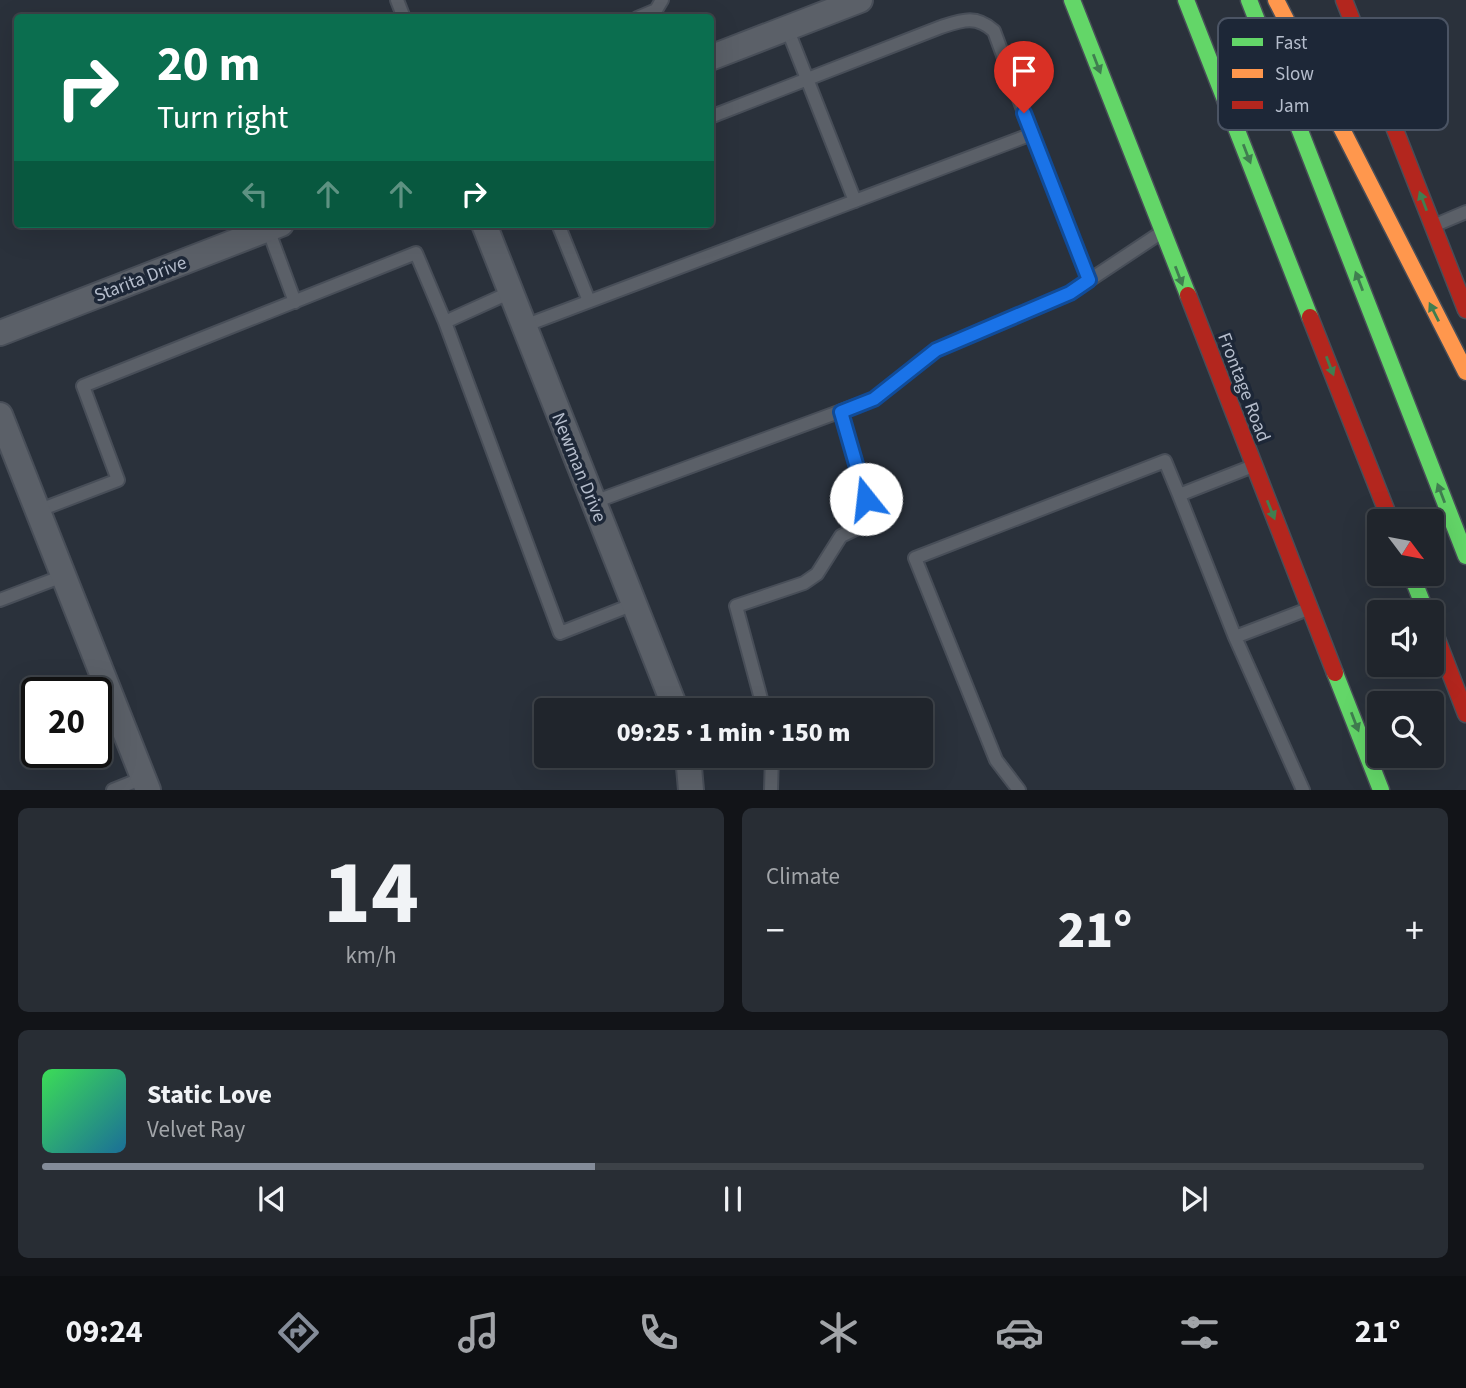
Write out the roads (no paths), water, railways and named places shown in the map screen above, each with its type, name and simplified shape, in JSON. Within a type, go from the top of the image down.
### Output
[{"type":"main road","name":"Frontage Road","points":[[1072,0],[1381,789]]},
{"type":"main road","points":[[1186,0],[1218,81]]},
{"type":"main road","points":[[1249,0],[1256,18]]},
{"type":"main road","points":[[1276,0],[1285,18]]},
{"type":"main road","points":[[1344,0],[1351,18]]},
{"type":"main road","points":[[1237,130],[1386,509]]},
{"type":"main road","points":[[1300,130],[1466,556]]},
{"type":"main road","points":[[1342,130],[1466,372]]},
{"type":"main road","points":[[1395,130],[1466,310]]},
{"type":"main road","points":[[1444,657],[1466,714]]},
{"type":"street","points":[[714,56],[860,0]]},
{"type":"street","name":"Starita Drive","points":[[0,333],[271,228]]},
{"type":"street","name":"Newman Drive","points":[[486,228],[671,698]]},
{"type":"street","points":[[2,426],[145,784]]},
{"type":"street","points":[[689,768],[691,789]]},
{"type":"lane","points":[[646,14],[656,10],[662,0]]},
{"type":"lane","points":[[714,115],[942,27],[971,20],[984,22],[994,31],[1089,280]]},
{"type":"lane","points":[[787,28],[855,201]]},
{"type":"lane","points":[[524,326],[1032,134]]},
{"type":"lane","points":[[1433,226],[1466,212]]},
{"type":"lane","points":[[274,228],[295,302]]},
{"type":"lane","points":[[560,228],[589,301]]},
{"type":"lane","points":[[594,502],[874,399],[936,350],[1070,293],[1162,232]]},
{"type":"lane","points":[[37,511],[118,481],[83,386],[416,253],[445,322],[560,633],[634,604]]},
{"type":"lane","points":[[445,322],[511,292]]},
{"type":"lane","points":[[761,698],[736,606],[804,583],[817,574],[841,536],[872,521],[841,412]]},
{"type":"lane","points":[[1019,789],[996,760],[915,558],[1165,461],[1235,637],[1303,789]]},
{"type":"lane","points":[[1179,495],[1254,466]]},
{"type":"lane","points":[[0,600],[63,576]]},
{"type":"lane","points":[[1235,637],[1310,608]]},
{"type":"lane","points":[[771,789],[772,768]]},
{"type":"lane","points":[[113,789],[145,784]]}]
